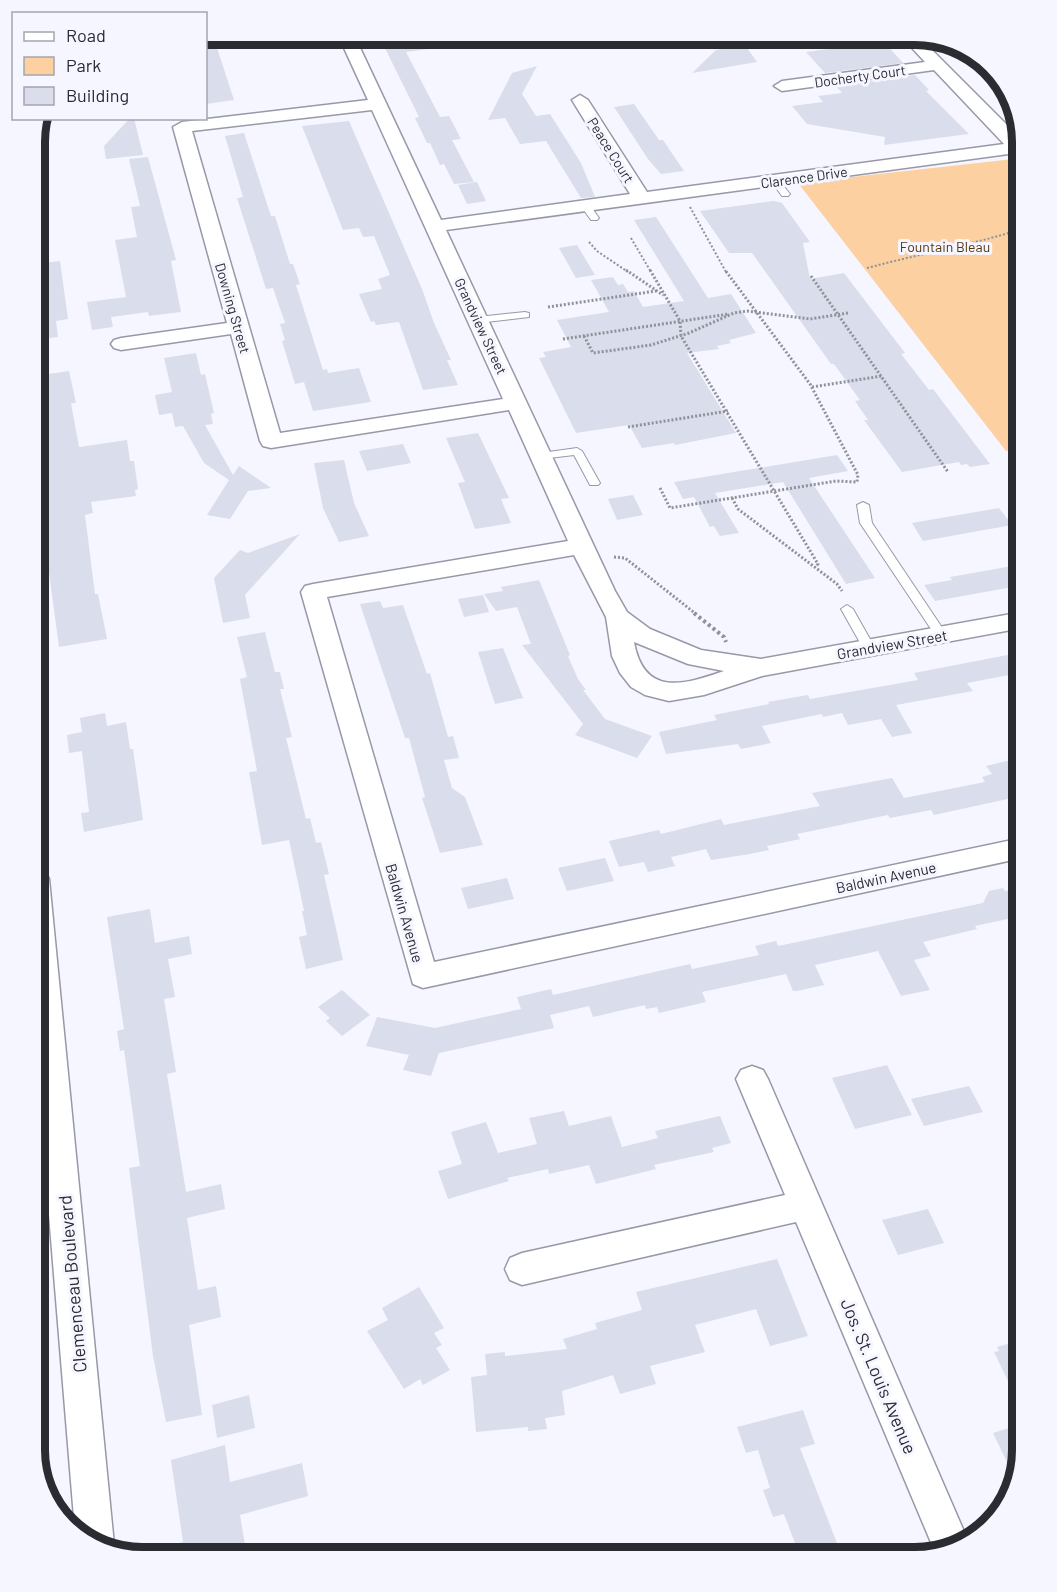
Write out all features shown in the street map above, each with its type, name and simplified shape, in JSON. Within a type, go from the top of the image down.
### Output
[{"type":"street","name":"Grandview Street","points":[[351,45],[582,546],[618,617],[628,665],[640,684],[661,693],[688,691],[760,668],[1012,622]]},
{"type":"street","name":"Clarence Drive","points":[[918,45],[1012,144]]},
{"type":"street","name":"Docherty Court","points":[[782,86],[938,65]]},
{"type":"street","name":"Peace Court","points":[[580,100],[642,199]]},
{"type":"street","name":"Downing Street","points":[[378,104],[182,127],[271,441],[516,403]]},
{"type":"street","name":"Clarence Drive","points":[[435,226],[590,212],[642,199],[780,187],[1012,149]]},
{"type":"street","points":[[121,344],[239,327]]},
{"type":"street","name":"Baldwin Avenue","points":[[582,546],[313,592],[423,976],[1012,850]]},
{"type":"street","name":"Grandview Street","points":[[618,617],[641,635],[675,651],[697,658],[760,668]]},
{"type":"street","name":"Clemenceau Boulevard","points":[[45,998],[94,1534]]},
{"type":"street","name":"Jos. St. Louis Avenue","points":[[752,1078],[949,1541]]},
{"type":"street","points":[[522,1269],[806,1205]]},
{"type":"lane","points":[[478,320],[525,315]]},
{"type":"lane","points":[[541,456],[577,451],[594,483]]},
{"type":"lane","points":[[863,505],[866,523],[941,635]]},
{"type":"lane","points":[[847,609],[869,648]]},
{"type":"path","points":[[660,488],[670,508],[836,481],[857,482],[858,475],[812,387],[730,280],[687,204]]},
{"type":"path","points":[[867,268],[928,251],[976,243],[1012,232]]},
{"type":"path","points":[[631,238],[680,321],[681,336],[818,564],[815,567]]},
{"type":"path","points":[[589,242],[597,251],[666,297]]},
{"type":"path","points":[[811,276],[836,315],[882,376],[909,419],[948,472]]},
{"type":"path","points":[[548,307],[656,291]]},
{"type":"path","points":[[563,339],[734,313],[753,312],[810,319],[848,313]]},
{"type":"path","points":[[584,336],[593,353],[651,345],[681,336],[734,313]]},
{"type":"path","points":[[812,387],[882,376]]},
{"type":"path","points":[[628,426],[728,411]]},
{"type":"path","points":[[732,498],[738,509],[837,584],[842,591]]},
{"type":"path","points":[[614,557],[625,558],[724,637],[727,646]]},
{"type":"green space","name":"Fountain Bleau","points":[[1012,159],[1012,450],[1006,451],[798,183]]},
{"type":"building","points":[[383,45],[444,45],[444,47],[406,52],[440,117],[449,116],[461,139],[452,140],[474,182],[454,184],[444,164],[440,165],[430,143],[427,143],[415,118],[419,117]]},
{"type":"building","points":[[745,45],[757,62],[692,73],[716,50]]},
{"type":"building","points":[[861,45],[887,45],[903,63],[825,73],[806,52]]},
{"type":"building","points":[[217,48],[234,100],[207,104],[207,49]]},
{"type":"building","points":[[537,66],[522,94],[536,116],[550,114],[581,163],[595,197],[581,198],[546,141],[520,144],[505,118],[488,120],[512,73]]},
{"type":"building","points":[[915,75],[929,90],[926,91],[969,134],[884,145],[885,137],[807,124],[792,106],[823,102],[818,96],[842,93],[836,86]]},
{"type":"building","points":[[634,104],[684,171],[661,174],[648,159],[614,107]]},
{"type":"building","points":[[128,120],[134,120],[143,155],[106,159],[104,146]]},
{"type":"building","points":[[349,121],[422,289],[451,360],[447,360],[458,385],[423,390],[399,322],[376,325],[374,321],[371,322],[359,294],[382,289],[378,279],[390,275],[374,236],[363,237],[359,228],[343,230],[302,126]]},
{"type":"building","points":[[244,133],[271,216],[275,216],[290,264],[293,264],[300,284],[296,285],[323,370],[327,369],[328,373],[359,368],[371,402],[313,411],[304,382],[295,384],[282,341],[285,340],[280,324],[285,323],[273,288],[266,289],[237,198],[243,197],[225,136]]},
{"type":"building","points":[[148,157],[176,260],[171,261],[181,312],[149,316],[148,312],[111,317],[113,327],[92,330],[87,302],[126,297],[115,240],[137,237],[131,207],[140,206],[129,159]]},
{"type":"building","points":[[477,182],[486,201],[467,204],[458,185]]},
{"type":"building","points":[[774,201],[782,203],[810,242],[803,243],[810,279],[844,273],[905,353],[901,354],[929,390],[933,389],[990,464],[970,467],[967,464],[961,465],[959,462],[902,472],[864,420],[868,420],[855,401],[860,400],[834,364],[831,364],[752,253],[729,253],[700,211]]},
{"type":"building","points":[[656,217],[708,298],[731,294],[756,333],[729,340],[731,343],[717,346],[719,349],[687,353],[736,433],[675,445],[674,443],[642,448],[629,425],[576,433],[539,358],[546,357],[543,352],[571,347],[557,320],[609,312],[591,280],[613,277],[618,285],[623,284],[628,292],[634,291],[643,307],[684,301],[634,220]]},
{"type":"building","points":[[577,245],[595,275],[576,278],[559,248]]},
{"type":"building","points":[[60,261],[68,319],[56,321],[58,337],[45,339],[45,263]]},
{"type":"building","points":[[196,353],[201,375],[205,374],[214,413],[211,414],[213,424],[205,425],[233,475],[239,466],[271,488],[248,491],[230,519],[207,515],[229,480],[204,463],[183,426],[175,427],[172,413],[159,415],[155,395],[172,392],[164,358]]},
{"type":"building","points":[[69,371],[76,403],[71,403],[79,447],[127,440],[130,461],[134,461],[138,489],[135,490],[136,496],[91,502],[93,513],[85,515],[95,594],[98,594],[107,639],[59,647],[45,543],[45,375]]},
{"type":"building","points":[[478,433],[509,498],[501,499],[511,523],[475,529],[458,483],[465,482],[446,438]]},
{"type":"building","points":[[403,444],[411,463],[367,471],[359,451]]},
{"type":"building","points":[[837,455],[848,471],[809,478],[875,578],[846,584],[783,482],[715,493],[739,533],[720,536],[714,526],[710,527],[694,497],[683,499],[674,482]]},
{"type":"building","points":[[344,460],[354,503],[369,536],[339,542],[323,508],[314,463]]},
{"type":"building","points":[[633,495],[643,515],[617,520],[608,499]]},
{"type":"building","points":[[999,508],[1012,525],[923,541],[912,523]]},
{"type":"building","points":[[300,534],[245,595],[250,618],[223,623],[214,578],[240,550],[248,553]]},
{"type":"building","points":[[1012,566],[1012,587],[935,601],[924,585],[952,580],[950,577]]},
{"type":"building","points":[[539,580],[570,655],[568,656],[578,679],[586,690],[583,690],[605,719],[652,736],[637,758],[575,735],[583,724],[522,645],[531,644],[517,607],[496,611],[484,594],[503,591],[501,587]]},
{"type":"building","points":[[483,595],[489,612],[464,617],[458,599]]},
{"type":"building","points":[[380,601],[383,608],[403,605],[427,674],[430,673],[448,737],[453,736],[459,758],[444,760],[452,788],[465,797],[483,845],[440,853],[422,798],[425,797],[409,738],[405,738],[360,604]]},
{"type":"building","points":[[265,632],[275,672],[280,672],[284,689],[280,689],[292,737],[286,738],[306,819],[310,818],[316,843],[321,842],[329,874],[324,875],[343,960],[306,969],[299,937],[307,935],[302,911],[304,911],[289,840],[262,845],[249,772],[257,771],[240,679],[247,677],[237,637]]},
{"type":"building","points":[[503,648],[523,698],[495,704],[478,652]]},
{"type":"building","points":[[1012,654],[1012,680],[1009,675],[967,683],[973,691],[896,705],[912,733],[892,737],[881,719],[848,725],[842,713],[823,717],[822,714],[762,726],[771,743],[741,749],[738,744],[666,754],[659,732],[717,720],[714,715],[769,704],[768,702],[808,695],[810,699],[918,680],[914,673]]},
{"type":"building","points":[[105,713],[107,726],[126,722],[130,749],[133,749],[143,820],[84,832],[81,813],[89,812],[82,751],[69,753],[67,735],[82,732],[80,718]]},
{"type":"building","points":[[1011,760],[1012,798],[934,815],[931,810],[890,818],[888,815],[797,834],[800,839],[767,846],[769,850],[750,854],[711,860],[706,849],[671,857],[675,866],[648,872],[644,862],[619,867],[609,841],[659,830],[661,834],[721,819],[724,825],[820,806],[812,793],[892,778],[904,798],[985,782],[982,777],[992,774],[986,766]]},
{"type":"building","points":[[605,858],[614,881],[567,891],[558,868]]},
{"type":"building","points":[[507,878],[514,899],[468,909],[461,888]]},
{"type":"building","points":[[1003,888],[1005,891],[1012,890],[1012,918],[975,926],[977,929],[923,942],[931,956],[914,960],[930,990],[901,996],[878,951],[815,965],[824,985],[797,991],[793,991],[786,974],[702,992],[706,1002],[659,1013],[657,1007],[646,1009],[645,1005],[593,1017],[589,1006],[550,1015],[554,1028],[439,1053],[431,1076],[403,1070],[409,1055],[366,1046],[377,1017],[435,1028],[521,1009],[517,997],[551,989],[553,995],[690,964],[692,969],[759,955],[755,946],[776,941],[778,946],[983,903],[989,891]]},
{"type":"building","points":[[150,909],[155,943],[189,936],[192,954],[168,959],[175,997],[164,999],[176,1072],[167,1074],[186,1192],[221,1184],[225,1209],[187,1218],[198,1290],[216,1286],[221,1317],[189,1325],[202,1415],[166,1422],[153,1356],[129,1168],[140,1166],[124,1050],[120,1051],[117,1031],[124,1029],[107,917]]},
{"type":"building","points":[[342,990],[370,1015],[342,1036],[326,1021],[330,1018],[318,1007]]},
{"type":"building","points":[[887,1065],[912,1115],[855,1129],[832,1078]]},
{"type":"building","points":[[969,1086],[983,1112],[924,1126],[911,1099]]},
{"type":"building","points":[[564,1111],[569,1126],[611,1116],[622,1147],[658,1138],[655,1131],[720,1116],[731,1143],[712,1148],[714,1152],[654,1165],[656,1169],[596,1184],[589,1165],[549,1174],[548,1169],[507,1178],[509,1181],[448,1199],[438,1171],[462,1164],[451,1132],[486,1122],[498,1153],[537,1144],[529,1118]]},
{"type":"building","points":[[928,1209],[944,1243],[898,1255],[882,1220]]},
{"type":"building","points":[[777,1259],[808,1336],[770,1346],[756,1309],[695,1325],[705,1352],[650,1366],[656,1384],[620,1394],[613,1375],[562,1391],[565,1415],[545,1418],[547,1429],[528,1431],[528,1427],[476,1432],[471,1377],[487,1375],[485,1354],[505,1352],[505,1356],[567,1349],[563,1339],[597,1329],[595,1323],[642,1310],[636,1292]]},
{"type":"building","points":[[419,1287],[444,1328],[434,1333],[442,1345],[436,1348],[450,1370],[423,1385],[420,1379],[404,1389],[367,1331],[388,1320],[382,1308]]},
{"type":"building","points":[[1012,1343],[1012,1380],[1008,1381],[994,1352],[999,1351],[997,1347]]},
{"type":"building","points":[[249,1395],[255,1428],[217,1438],[212,1405]]},
{"type":"building","points":[[803,1410],[815,1444],[800,1448],[837,1543],[823,1547],[796,1547],[784,1514],[773,1517],[763,1490],[770,1488],[758,1450],[746,1453],[737,1427]]},
{"type":"building","points":[[1012,1427],[1010,1469],[993,1433]]},
{"type":"building","points":[[225,1445],[230,1482],[302,1463],[308,1496],[240,1515],[245,1547],[164,1547],[183,1542],[171,1460]]}]
